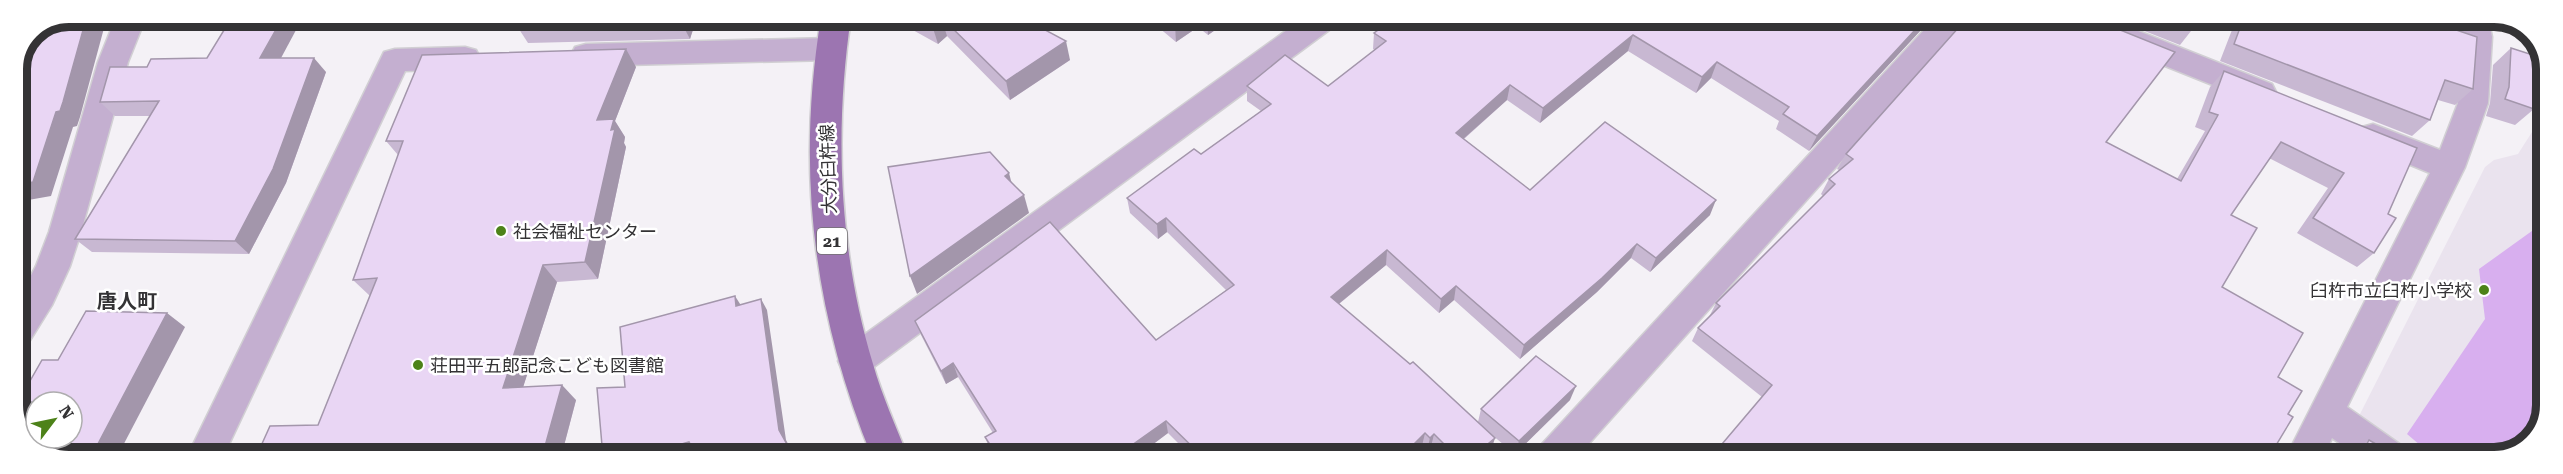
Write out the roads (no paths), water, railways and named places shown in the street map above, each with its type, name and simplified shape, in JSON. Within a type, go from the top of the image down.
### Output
[{"type":"main road","name":"大分臼杵線","points":[[834,27],[830,49],[826,125],[828,205],[839,289],[855,362],[886,447]]},
{"type":"street","points":[[27,315],[40,295],[56,258],[113,62],[127,27]]},
{"type":"street","points":[[855,362],[1312,27]]},
{"type":"street","points":[[1563,447],[1944,27]]},
{"type":"street","points":[[2098,27],[2283,101]]},
{"type":"street","points":[[2310,447],[2449,167],[2473,103],[2474,27]]},
{"type":"street","points":[[559,56],[830,49]]},
{"type":"street","points":[[210,447],[395,60],[489,58]]},
{"type":"street","points":[[2349,127],[2449,167]]},
{"type":"street","points":[[2327,413],[2373,447]]},
{"type":"place","name":"社会福祉センター","points":[[501,231]]},
{"type":"place","name":"臼杵市立臼杵小学校","points":[[2484,290]]},
{"type":"place","name":"荘田平五郎記念こども図書館","points":[[418,365]]},
{"type":"district","name":"唐人町","points":[[127,301]]}]
